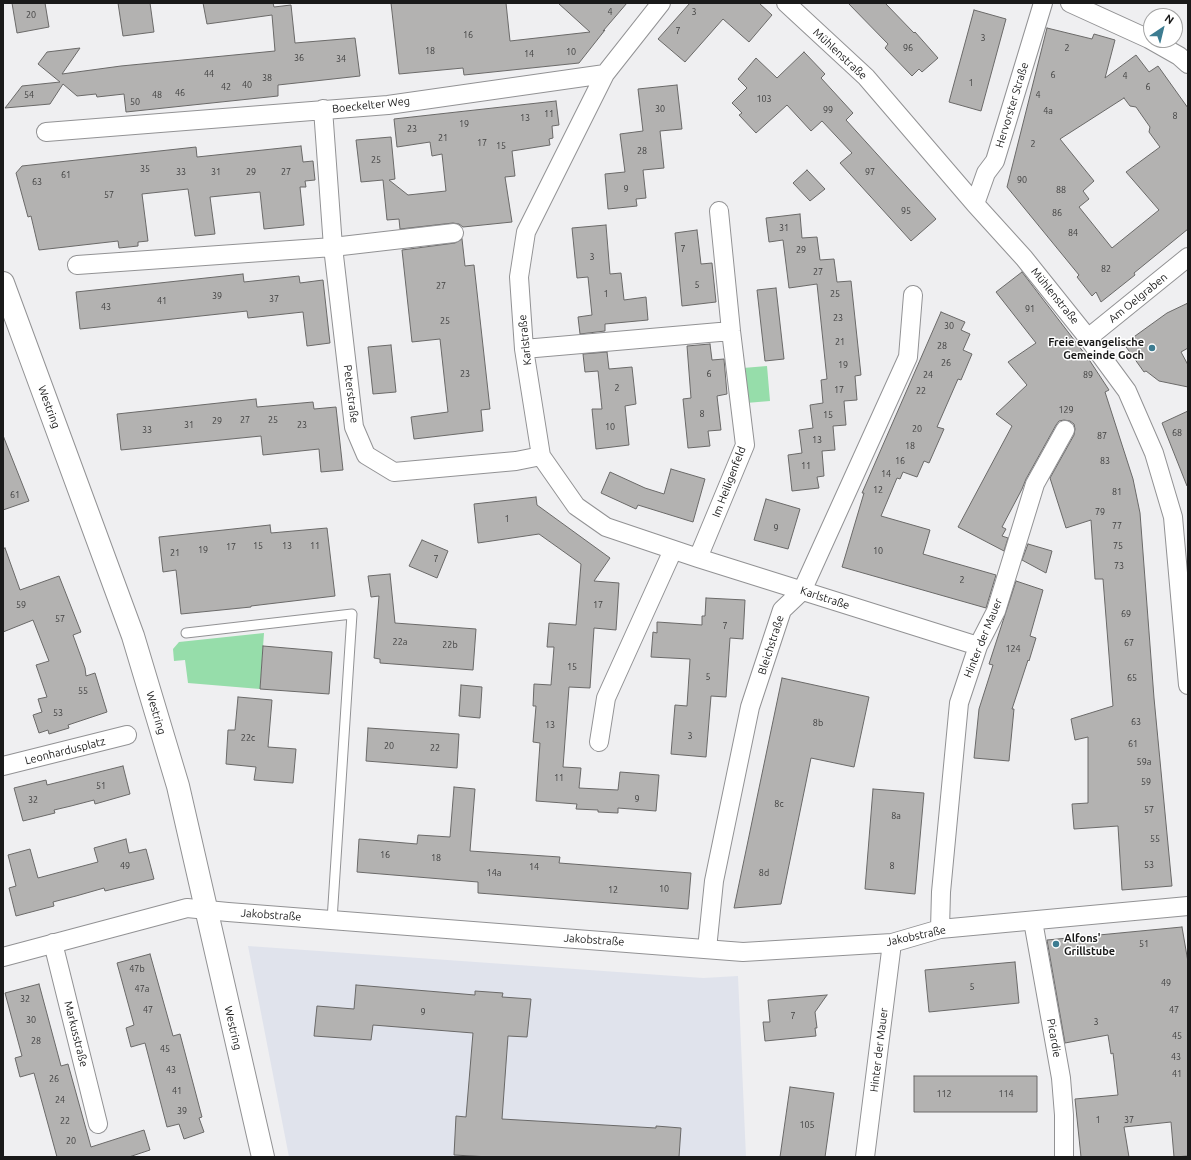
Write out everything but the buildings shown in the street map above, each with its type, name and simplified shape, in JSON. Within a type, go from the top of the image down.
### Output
[{"type":"main road","name":"Westring","points":[[3,283],[133,636],[178,786],[262,1157]]},
{"type":"street","points":[[605,74],[661,3]]},
{"type":"street","name":"Mühlenstraße","points":[[786,3],[866,78],[975,204],[1024,258],[1088,338],[1127,391],[1180,515],[1188,685]]},
{"type":"street","name":"Hervorster Straße","points":[[975,204],[986,173],[995,160],[1043,3]]},
{"type":"street","points":[[1070,3],[1149,39],[1179,56],[1188,64]]},
{"type":"street","name":"Boeckelter Weg","points":[[46,132],[388,104],[605,74]]},
{"type":"street","name":"Karlstraße","points":[[605,74],[526,232],[519,277],[524,349],[541,456],[576,506],[606,527],[698,558],[978,646]]},
{"type":"street","name":"Peterstraße","points":[[323,110],[333,247],[354,427],[366,455],[394,472],[516,461],[541,456]]},
{"type":"street","name":"Im Heiligenfeld","points":[[698,558],[745,445],[731,331],[719,211]]},
{"type":"street","points":[[77,265],[333,247],[454,233]]},
{"type":"street","name":"Am Oelgraben","points":[[1088,338],[1188,257]]},
{"type":"street","name":"Bleichstraße","points":[[707,949],[714,881],[750,707],[782,610],[802,591],[908,357],[913,295]]},
{"type":"street","points":[[524,349],[731,331]]},
{"type":"street","name":"Hinter der Mauer","points":[[940,929],[941,892],[959,703],[978,646],[996,612],[1035,484],[1065,430]]},
{"type":"street","points":[[599,742],[606,698],[673,550]]},
{"type":"street","name":"Leonhardusplatz","points":[[3,766],[127,735]]},
{"type":"street","name":"Jakobstraße","points":[[3,956],[188,908],[743,952],[892,943],[940,929],[1188,906]]},
{"type":"street","name":"Picardie","points":[[1033,920],[1061,1078],[1064,1115],[1064,1157]]},
{"type":"street","name":"Markusstraße","points":[[53,943],[98,1124]]},
{"type":"street","name":"Hinter der Mauer","points":[[865,1157],[892,943]]},
{"type":"lane","points":[[186,633],[352,614],[332,920]]},
{"type":"shaded area","points":[[248,946],[703,978],[738,976],[746,1157],[289,1157]]},
{"type":"green space","points":[[767,366],[770,401],[746,403],[743,368]]},
{"type":"green space","points":[[264,633],[260,689],[188,683],[185,660],[174,661],[173,649],[179,642]]},
{"type":"place","name":"Freie evangelische Gemeinde Goch","points":[[1152,348]]},
{"type":"place","name":"Alfons' Grillstube","points":[[1056,944]]}]
